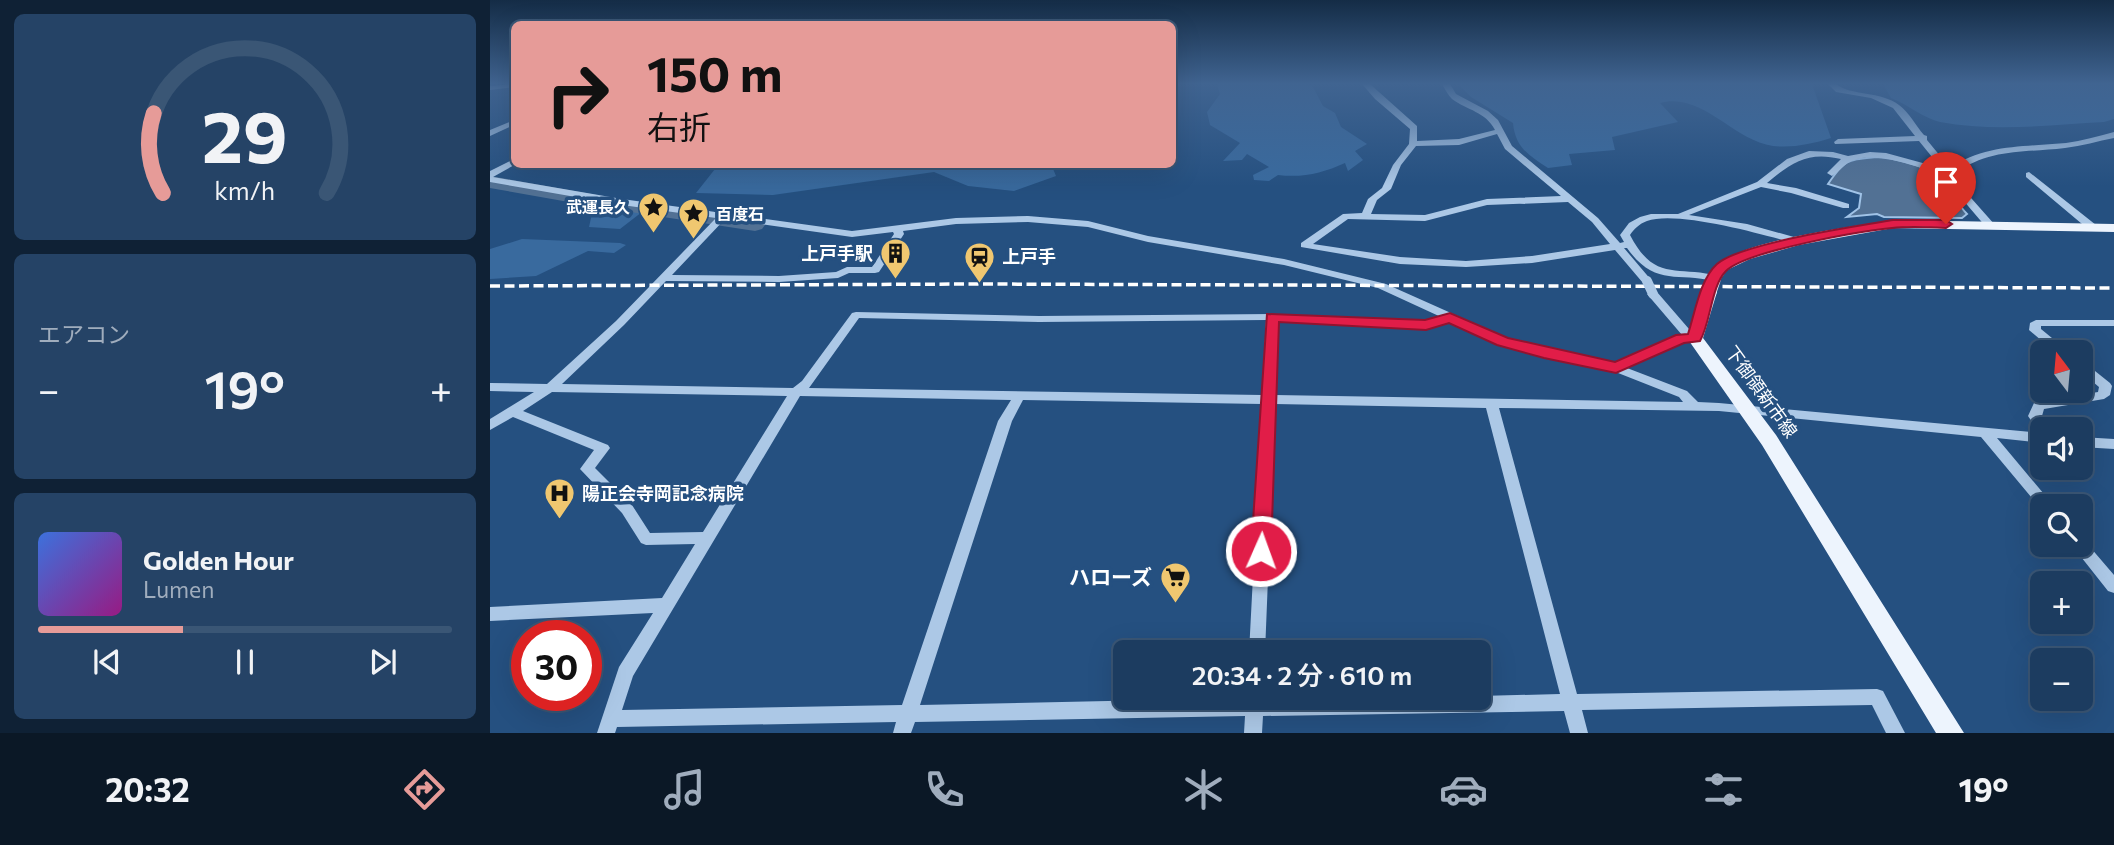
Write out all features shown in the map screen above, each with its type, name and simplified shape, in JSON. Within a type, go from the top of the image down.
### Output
[{"type":"main road","points":[[1695,338],[1712,283],[1722,267],[1745,256],[1797,242],[1893,223],[2114,228]]},
{"type":"main road","name":"下御領新市線","points":[[1695,338],[1769,440],[1951,733]]},
{"type":"street","points":[[1366,215],[1373,199],[1386,189],[1397,165],[1413,144],[1414,128],[1403,118]]},
{"type":"street","points":[[1489,118],[1508,147],[1595,220],[1647,281],[1653,294],[1685,332],[1695,338]]},
{"type":"street","points":[[1904,118],[1924,138],[1960,191],[1990,225]]},
{"type":"street","points":[[490,132],[511,123]]},
{"type":"street","points":[[1413,144],[1459,142],[1500,131]]},
{"type":"street","points":[[1949,173],[1962,162],[1981,153],[2063,146],[2114,135]]},
{"type":"street","points":[[1838,142],[1924,138]]},
{"type":"street","points":[[1683,218],[1684,215],[1760,184],[1783,166],[1815,151],[1847,158],[1892,157],[1949,173]]},
{"type":"street","points":[[1832,173],[1840,162],[1847,158]]},
{"type":"street","points":[[490,177],[511,164]]},
{"type":"street","points":[[2029,175],[2092,228]]},
{"type":"street","points":[[490,177],[719,220],[852,234],[956,221],[1028,219],[1088,224],[1148,239],[1284,262],[1382,286],[1503,341],[1544,353],[1616,368],[1683,394],[1695,407]]},
{"type":"street","points":[[1760,184],[1793,190],[1846,206]]},
{"type":"street","points":[[1569,199],[1487,202],[1425,218],[1346,216],[1305,244],[1329,251],[1455,266],[1539,258],[1630,244]]},
{"type":"street","points":[[1712,283],[1707,275],[1672,275],[1653,269],[1625,235],[1635,223],[1649,217],[1683,218],[1771,233],[1797,242]]},
{"type":"street","points":[[490,425],[550,388],[620,323],[719,220]]},
{"type":"street","points":[[662,278],[779,279],[838,275],[846,270],[875,270],[899,234],[897,228]]},
{"type":"street","points":[[1113,706],[607,726],[625,673],[666,605],[796,392],[806,384],[856,315],[1039,319],[1272,317],[1426,325],[1450,318]]},
{"type":"street","points":[[1258,640],[1272,317]]},
{"type":"street","points":[[2048,340],[2035,330],[2036,323],[2114,323]]},
{"type":"street","points":[[1616,368],[1682,339],[1695,338]]},
{"type":"street","points":[[2093,376],[2106,386],[2104,395],[2093,397]]},
{"type":"street","points":[[490,387],[1695,407],[2030,437]]},
{"type":"street","points":[[902,733],[1005,421],[1019,396]]},
{"type":"street","points":[[1491,402],[1579,733]]},
{"type":"street","points":[[2036,417],[2039,406],[2057,403]]},
{"type":"street","points":[[511,411],[603,448],[587,469],[627,509],[646,539],[707,538]]},
{"type":"street","points":[[1985,433],[2037,494]]},
{"type":"street","points":[[2093,443],[2114,444]]},
{"type":"street","points":[[2090,557],[2114,586]]},
{"type":"street","points":[[490,614],[666,605]]},
{"type":"street","points":[[1491,701],[1877,697],[1896,733]]},
{"type":"street","points":[[1253,733],[1254,710]]},
{"type":"shaded area","points":[[1208,118],[1337,118],[1341,127],[1367,144],[1355,151],[1363,160],[1348,171],[1345,163],[1313,174],[1278,175],[1269,181],[1254,180],[1253,175],[1269,167],[1247,154],[1242,160],[1223,161],[1240,143],[1210,125]]},
{"type":"shaded area","points":[[1505,118],[1674,118],[1678,122],[1612,137],[1615,150],[1569,154],[1572,165],[1548,168],[1520,145],[1513,123]]},
{"type":"shaded area","points":[[1717,118],[1824,118],[1831,138],[1802,145],[1773,146],[1744,135]]},
{"type":"shaded area","points":[[1929,118],[2114,118],[2104,122],[2022,127],[1981,127]]},
{"type":"shaded area","points":[[1876,157],[1910,163],[1934,173],[1967,214],[1962,218],[1884,217],[1877,214],[1847,217],[1859,208],[1861,194],[1828,184],[1848,162]]},
{"type":"shaded area","points":[[1053,168],[1056,176],[1014,191],[968,186],[934,172],[773,195],[696,193],[715,169]]},
{"type":"shaded area","points":[[600,205],[642,212],[620,229],[589,227],[593,209]]},
{"type":"shaded area","points":[[522,239],[626,245],[614,253],[588,251],[536,276],[490,279],[490,249]]},
{"type":"waterway","points":[[490,182],[597,201]]},
{"type":"waterway","points":[[631,207],[755,225]]},
{"type":"railway","points":[[490,286],[979,284],[2114,288]]},
{"type":"place","name":"武運長久","points":[[653,234]]},
{"type":"place","name":"百度石","points":[[693,241]]},
{"type":"place","name":"上戸手駅","points":[[896,281]]},
{"type":"place","name":"上戸手","points":[[979,284]]},
{"type":"place","name":"陽正会寺岡記念病院","points":[[559,521]]},
{"type":"place","name":"ハローズ","points":[[1175,605]]},
{"type":"route","points":[[1261,551],[1272,317],[1339,318],[1426,325],[1450,318],[1503,341],[1544,353],[1616,368],[1682,339],[1695,338],[1713,280],[1722,267],[1745,256],[1797,242],[1893,223],[1946,224]]}]
